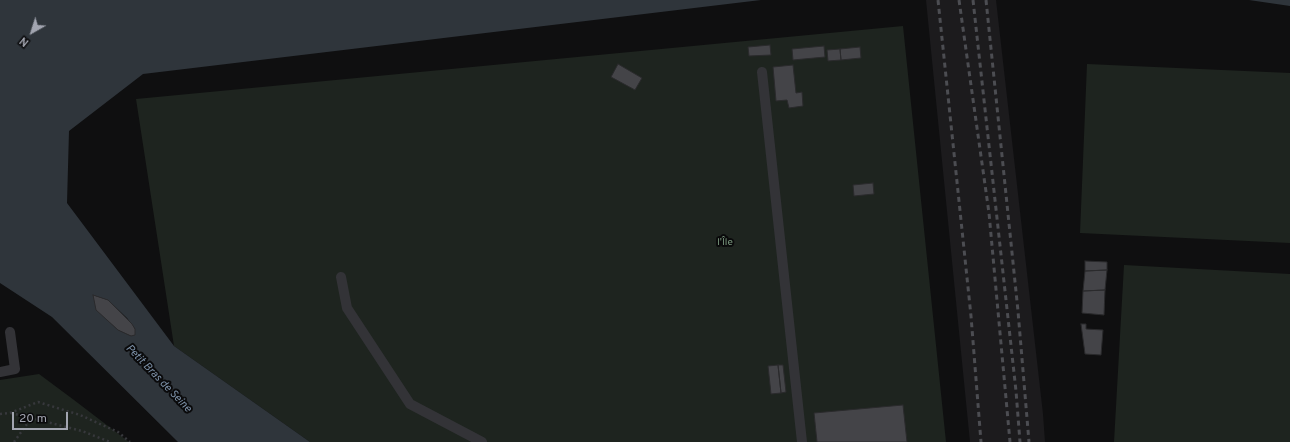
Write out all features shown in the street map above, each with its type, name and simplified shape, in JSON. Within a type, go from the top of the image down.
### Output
[{"type":"lane","points":[[762,72],[802,442]]},
{"type":"lane","points":[[341,276],[347,308],[410,404],[482,442]]},
{"type":"lane","points":[[0,372],[15,369],[10,332]]},
{"type":"path","points":[[0,414],[10,413],[38,402],[80,415],[118,432],[130,442]]},
{"type":"path","points":[[10,413],[32,417],[82,431],[110,442]]},
{"type":"path","points":[[14,442],[32,417]]},
{"type":"shaded area","points":[[926,0],[996,0],[1045,442],[970,442]]},
{"type":"green space","name":"l'Île","points":[[903,26],[946,442],[310,442],[174,346],[136,99]]},
{"type":"green space","points":[[1087,64],[1290,73],[1290,243],[1080,233]]},
{"type":"green space","points":[[1124,265],[1290,274],[1290,442],[1114,442]]},
{"type":"green space","points":[[39,374],[129,442],[0,442],[0,380]]},
{"type":"water","name":"Petit Bras de Seine","points":[[0,0],[761,0],[143,74],[69,131],[67,203],[174,346],[310,442],[178,442],[52,317],[0,283]],"holes":[[[93,295],[108,300],[127,318],[135,329],[131,336],[118,330],[97,310]]]},
{"type":"water","points":[[1249,0],[1290,0],[1290,6]]},
{"type":"building","points":[[770,45],[771,55],[749,56],[748,47]]},
{"type":"building","points":[[824,46],[825,57],[793,60],[792,49]]},
{"type":"building","points":[[860,47],[861,58],[841,60],[840,49]]},
{"type":"building","points":[[840,49],[841,60],[828,61],[827,50]]},
{"type":"building","points":[[618,64],[642,78],[635,90],[611,77]]},
{"type":"building","points":[[793,65],[796,93],[802,92],[803,106],[789,108],[787,100],[776,101],[773,67]]},
{"type":"building","points":[[873,183],[874,194],[854,196],[853,185]]},
{"type":"building","points":[[1085,261],[1107,262],[1107,270],[1085,271]]},
{"type":"building","points":[[1107,270],[1105,290],[1083,291],[1085,271]]},
{"type":"building","points":[[1105,290],[1104,315],[1082,313],[1083,291]]},
{"type":"building","points":[[93,295],[108,300],[132,324],[135,329],[135,335],[131,336],[118,330],[96,310]]},
{"type":"building","points":[[1081,324],[1086,324],[1086,329],[1103,330],[1101,355],[1085,354]]},
{"type":"building","points":[[778,365],[781,393],[771,394],[768,366]]},
{"type":"building","points":[[778,365],[783,365],[786,392],[781,393]]},
{"type":"building","points":[[903,405],[907,442],[817,442],[814,413]]},
{"type":"railway","points":[[938,0],[971,316],[981,442]]},
{"type":"railway","points":[[959,0],[989,213],[1010,442]]},
{"type":"railway","points":[[973,0],[1016,391],[1020,442]]},
{"type":"railway","points":[[986,0],[1018,311],[1029,442]]}]
